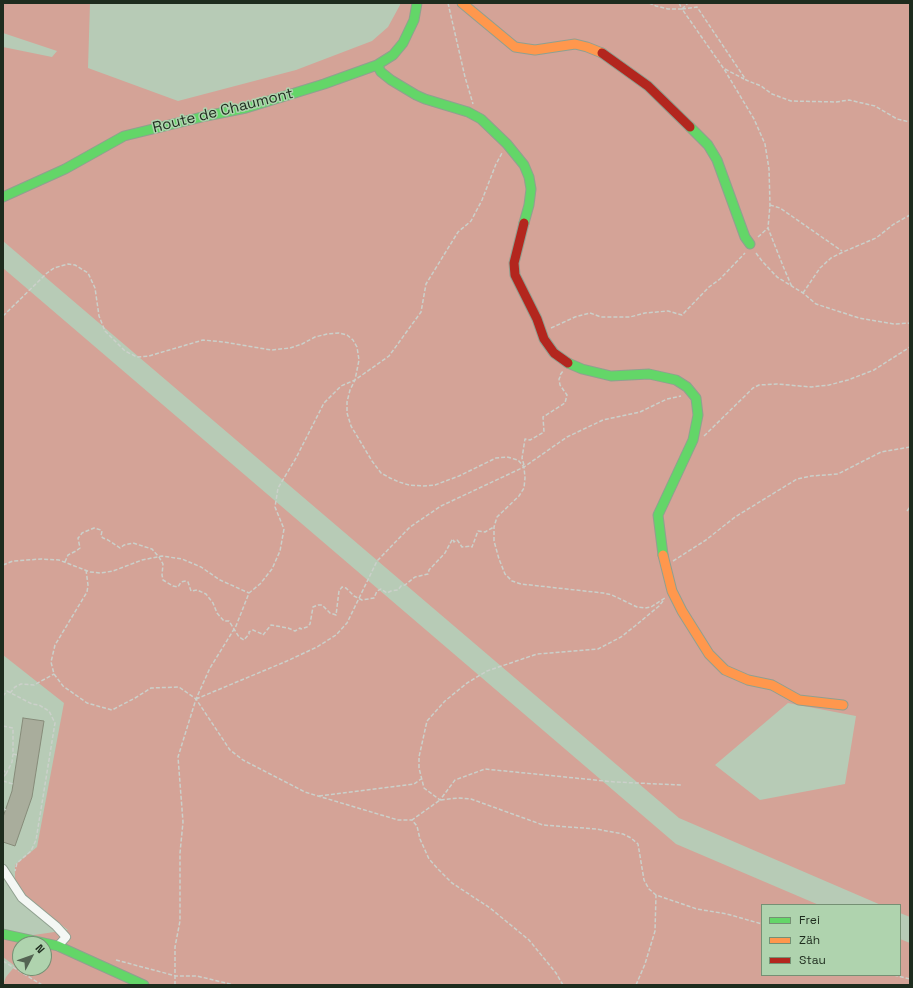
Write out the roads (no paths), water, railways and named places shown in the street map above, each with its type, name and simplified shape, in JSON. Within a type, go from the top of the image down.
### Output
[{"type":"street","name":"Route de Chaumont","points":[[3,197],[65,169],[124,136],[246,108],[324,84],[377,65],[393,55],[403,43],[414,20],[417,3]]},
{"type":"street","points":[[462,3],[504,39],[515,46],[524,50],[535,50],[570,44],[587,47],[601,53],[648,86],[708,146],[717,160],[745,237],[750,244]]},
{"type":"street","points":[[377,65],[381,72],[390,80],[425,99],[468,112],[481,119],[508,144],[524,165],[529,177],[531,189],[530,205],[514,263],[515,275],[537,319],[544,339],[554,353],[565,361],[582,369],[611,376],[648,374],[666,377],[680,382],[692,392],[697,404],[698,415],[693,440],[658,515],[663,559],[672,591],[682,612],[709,654],[725,670],[748,680],[772,685],[799,700],[843,705]]},
{"type":"street","points":[[3,868],[22,898],[56,926],[66,937],[58,946]]},
{"type":"street","points":[[3,934],[58,946],[144,985]]}]
